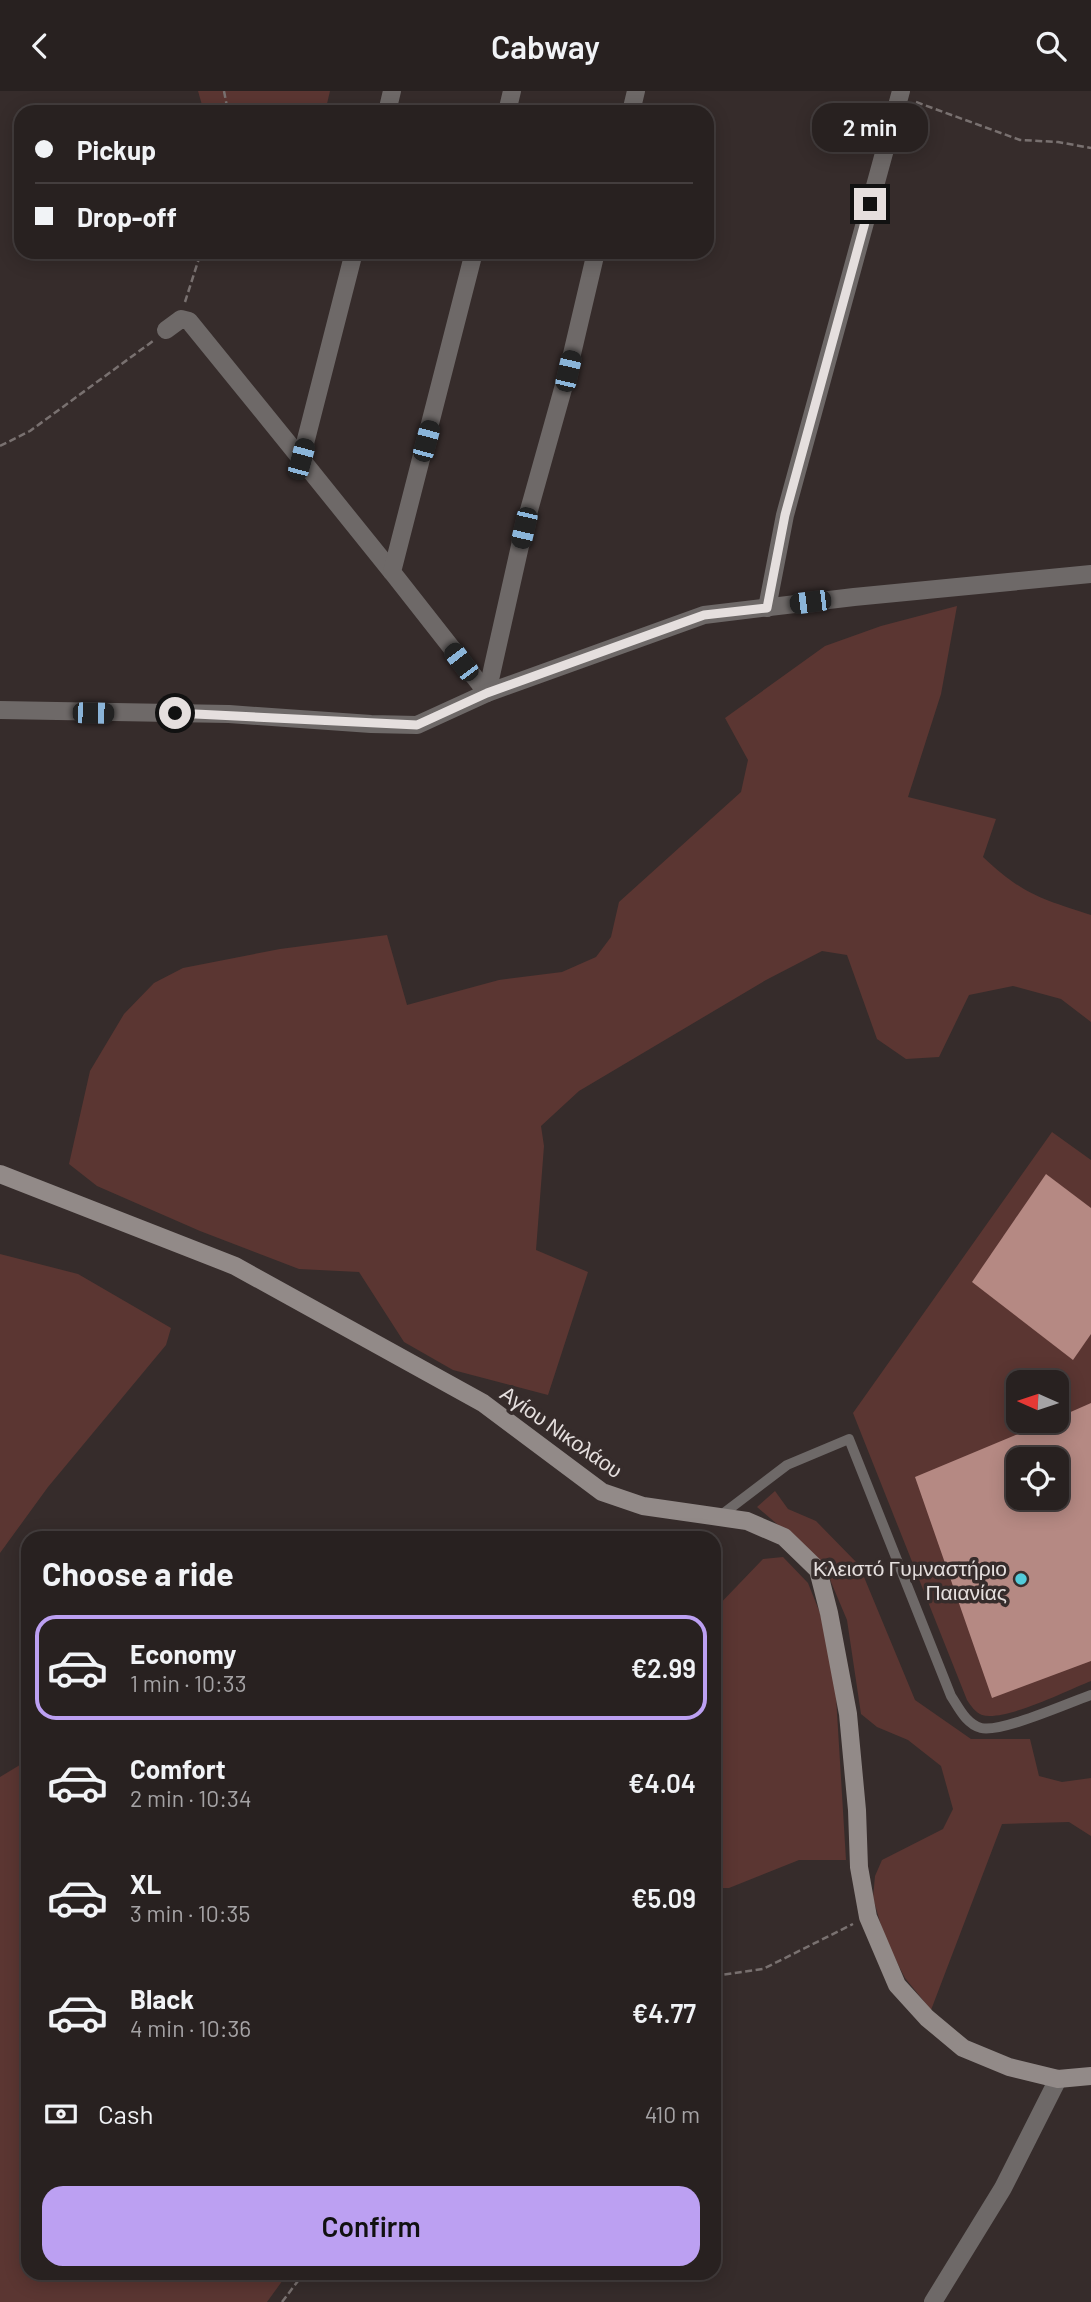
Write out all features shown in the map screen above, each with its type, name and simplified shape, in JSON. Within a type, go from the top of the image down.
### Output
[{"type":"street","points":[[767,608],[785,515],[900,93]]},
{"type":"street","points":[[301,459],[352,259]]},
{"type":"street","points":[[392,572],[472,259]]},
{"type":"street","points":[[487,693],[524,528],[568,371],[594,259]]},
{"type":"street","points":[[166,330],[181,319],[189,321],[487,693]]},
{"type":"street","points":[[0,710],[229,714],[417,725],[487,693],[704,615],[1091,574]]},
{"type":"street","name":"Αγίου Νικολάου","points":[[0,1174],[247,1272],[483,1403],[602,1492],[643,1506],[747,1521],[784,1537],[818,1570],[839,1657],[848,1714],[859,1867],[868,1917],[897,1985],[926,2018],[963,2048],[1009,2067],[1058,2079],[1091,2076]]},
{"type":"street","points":[[933,2302],[1003,2188],[1058,2079]]},
{"type":"lane","points":[[720,1516],[787,1465],[849,1439],[951,1696],[965,1718],[982,1728],[999,1728],[1091,1695]]},
{"type":"path","points":[[900,93],[1020,140],[1058,142],[1091,148]]},
{"type":"path","points":[[181,319],[199,259]]},
{"type":"path","points":[[0,446],[30,431],[166,330]]},
{"type":"path","points":[[721,1975],[763,1969],[868,1917]]},
{"type":"path","points":[[282,2302],[299,2280]]},
{"type":"shaded area","points":[[198,91],[330,91],[327,105],[202,105]]},
{"type":"shaded area","points":[[957,606],[941,694],[908,797],[996,819],[983,857],[1009,879],[1033,894],[1091,915],[1091,1022],[1061,999],[1013,986],[969,995],[939,1057],[906,1059],[877,1039],[847,955],[822,951],[766,980],[579,1091],[541,1126],[544,1146],[536,1250],[588,1272],[548,1395],[453,1370],[404,1342],[359,1272],[299,1269],[200,1231],[97,1186],[69,1164],[90,1071],[124,1014],[154,983],[183,968],[280,949],[387,935],[407,1005],[499,980],[562,972],[596,957],[611,937],[619,902],[741,792],[748,760],[725,718],[825,646],[881,626]]},
{"type":"shaded area","points":[[1052,1132],[1091,1160],[1091,1681],[1006,1714],[982,1715],[973,1709],[967,1700],[853,1413]]},
{"type":"shaded area","points":[[0,1254],[78,1274],[171,1328],[166,1345],[48,1487],[0,1553]]},
{"type":"shaded area","points":[[775,1491],[788,1509],[816,1521],[859,1565],[915,1700],[971,1739],[1030,1739],[1039,1776],[1062,1782],[1091,1778],[1091,1836],[1069,1822],[1002,1824],[931,2010],[905,1978],[885,1939],[873,1898],[875,1876],[882,1860],[943,1829],[953,1809],[941,1766],[908,1740],[877,1727],[861,1714],[847,1620],[823,1563],[757,1507]]},
{"type":"shaded area","points":[[783,1557],[808,1583],[820,1613],[835,1680],[846,1860],[799,1860],[729,1888],[721,1888],[721,1603],[763,1559]]},
{"type":"shaded area","points":[[21,1764],[21,2280],[283,2280],[267,2302],[0,2302],[0,1777]]},
{"type":"building","points":[[1046,1174],[1091,1208],[1091,1334],[1073,1360],[972,1282]]},
{"type":"building","name":"Κλειστό Γυμναστήριο Παιανίας","points":[[1091,1403],[1091,1661],[992,1698],[915,1477],[1020,1433],[1069,1433],[1069,1413]]},
{"type":"place","name":"Κλειστό Γυμναστήριο Παιανίας","points":[[1021,1579]]},
{"type":"route","points":[[175,713],[417,725],[487,693],[704,615],[767,608],[785,515],[870,204]]}]
